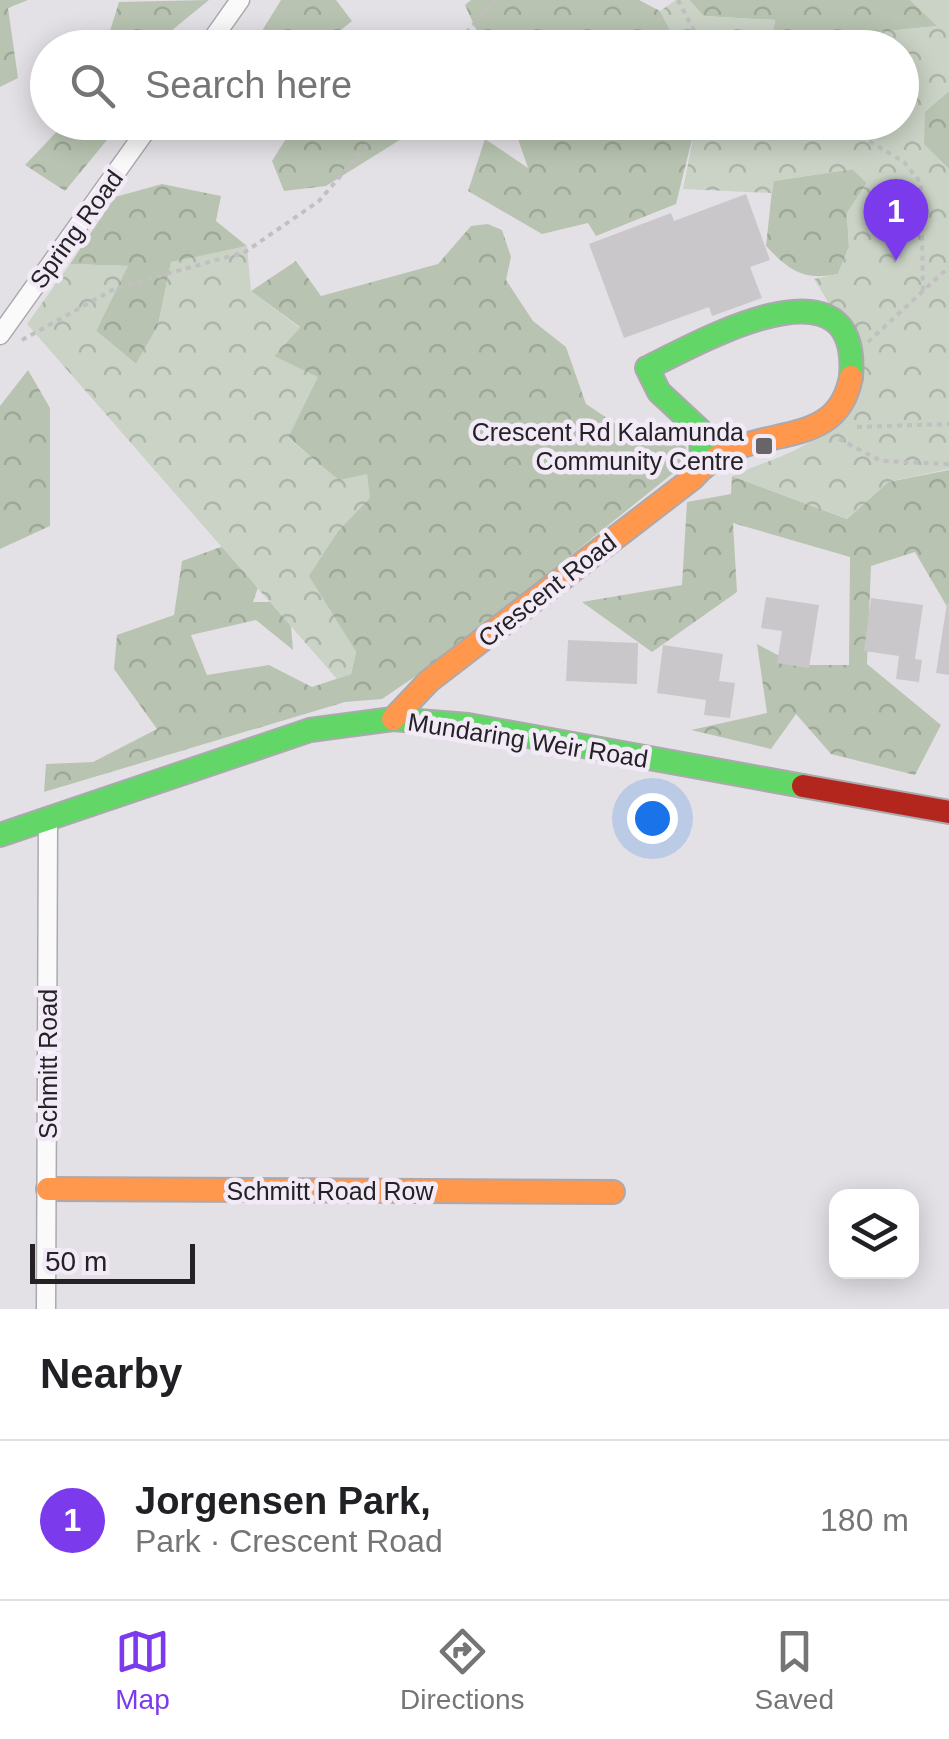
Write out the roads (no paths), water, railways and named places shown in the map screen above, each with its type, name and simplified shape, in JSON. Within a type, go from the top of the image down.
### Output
[{"type":"street","points":[[219,30],[240,0]]},
{"type":"street","name":"Spring Road","points":[[8,339],[140,140]]},
{"type":"street","name":"Crescent Road","points":[[393,719],[429,681],[693,478],[702,464],[755,437],[818,427],[846,402],[853,368],[850,348],[838,324],[822,310],[804,309],[713,336],[646,368],[659,392],[702,432],[702,464]]},
{"type":"street","name":"Mundaring Weir Road","points":[[0,835],[310,730],[393,719],[468,725],[949,812]]},
{"type":"street","name":"Schmitt Road","points":[[46,1309],[48,819]]},
{"type":"street","name":"Schmitt Road Row","points":[[48,1189],[612,1192]]},
{"type":"place","name":"Jorgensen Park,","points":[[896,261]]},
{"type":"place","name":"Crescent Rd Kalamunda Community Centre","points":[[764,446]]}]
